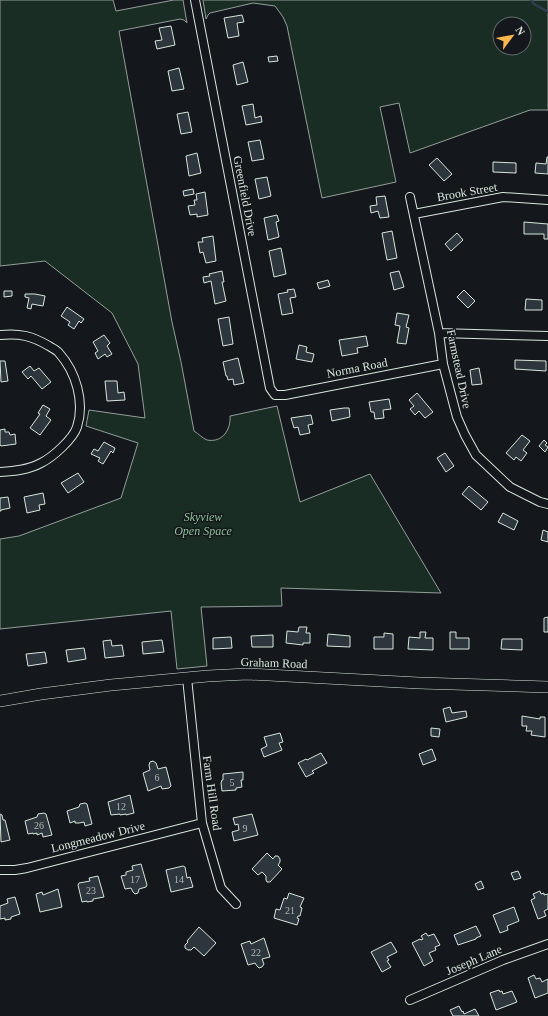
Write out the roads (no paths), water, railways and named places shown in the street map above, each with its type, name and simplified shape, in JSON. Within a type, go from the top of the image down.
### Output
[{"type":"street","name":"Greenfield Drive","points":[[195,0],[270,388],[275,395]]},
{"type":"street","name":"Farmstead Drive","points":[[410,197],[439,333],[443,364],[457,417],[465,435],[476,454],[510,487],[540,502],[548,504]]},
{"type":"street","name":"Brook Street","points":[[414,214],[503,197],[548,200]]},
{"type":"street","points":[[439,333],[548,336]]},
{"type":"street","points":[[0,335],[12,334],[36,338],[58,352],[74,374],[80,403],[77,428],[62,449],[42,463],[21,470],[0,472]]},
{"type":"street","name":"Norma Road","points":[[275,395],[285,395],[443,364]]},
{"type":"street","name":"Graham Road","points":[[0,701],[95,687],[247,674],[419,683],[548,686]]},
{"type":"street","name":"Farm Hill Road","points":[[187,678],[202,823],[221,888],[236,904]]},
{"type":"street","name":"Longmeadow Drive","points":[[0,870],[27,868],[202,823]]},
{"type":"street","name":"Joseph Lane","points":[[410,1000],[503,960],[548,944]]},
{"type":"waterway","points":[[531,0],[534,4],[548,12]]},
{"type":"park label","name":"Skyview Open Space","points":[[203,524]]}]
